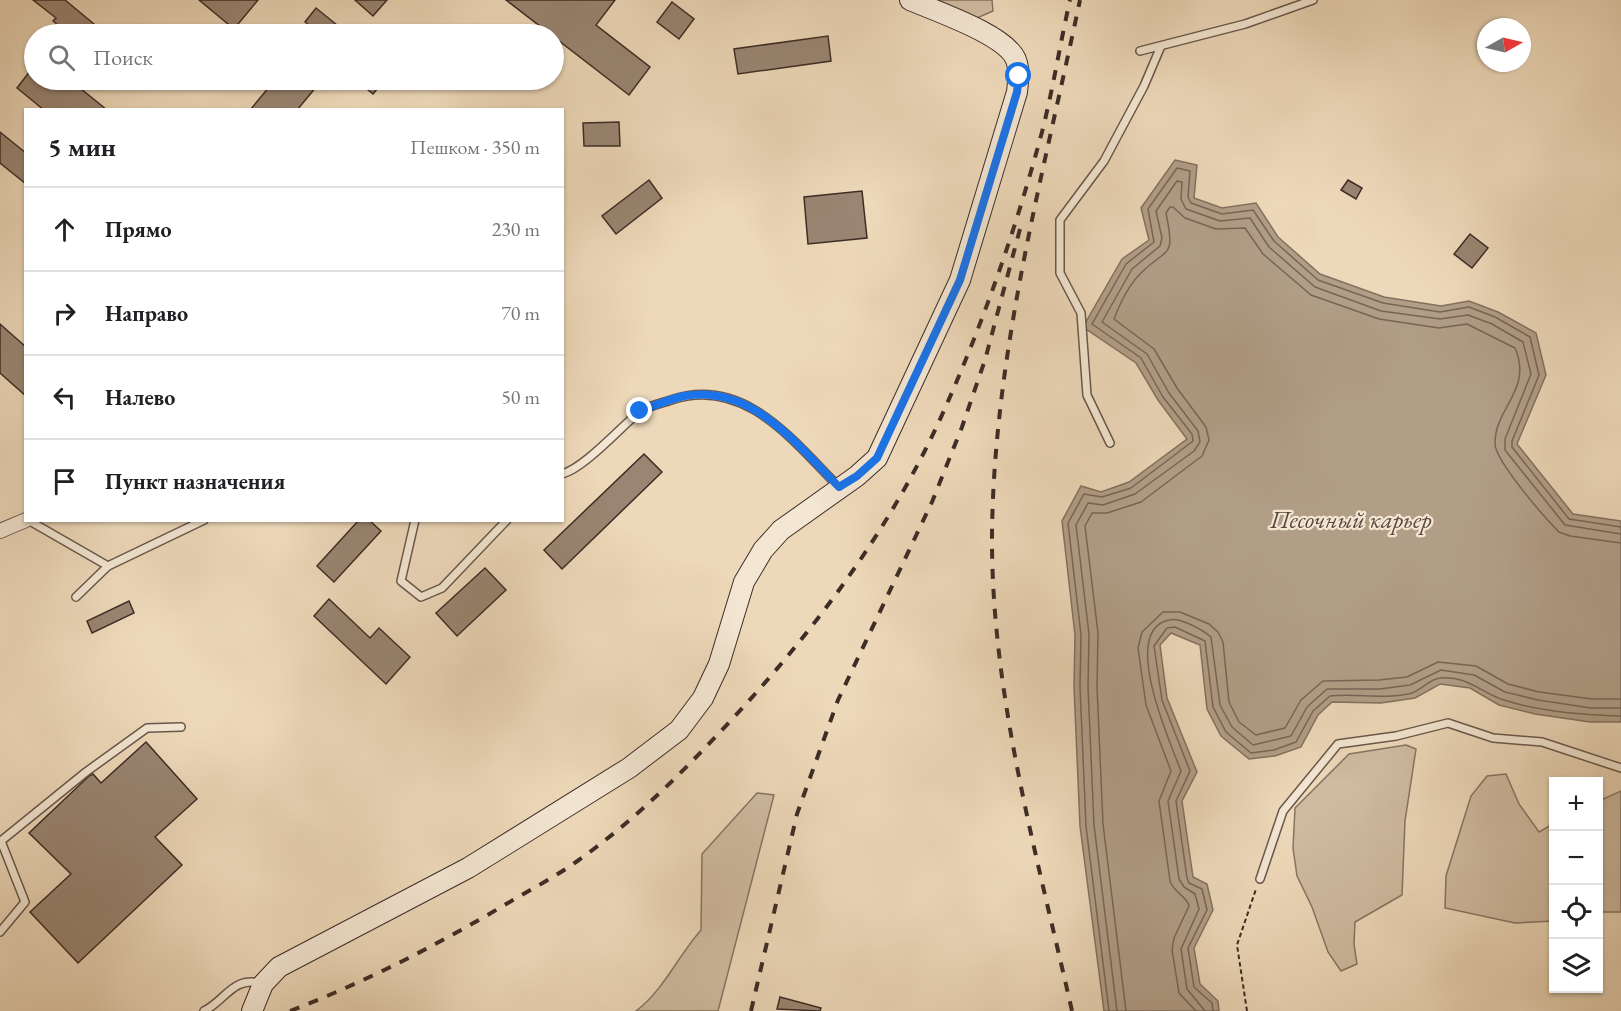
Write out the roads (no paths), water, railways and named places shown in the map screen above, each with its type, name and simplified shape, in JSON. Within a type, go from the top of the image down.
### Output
[{"type":"street","points":[[252,1011],[263,984],[279,967],[468,867],[629,768],[679,730],[703,698],[719,664],[744,582],[763,550],[781,530],[857,476],[877,458],[960,280],[1017,92],[1019,76],[1016,60],[1001,42],[910,0]]},
{"type":"street","points":[[0,531],[24,521]]},
{"type":"lane","points":[[1140,51],[1245,24],[1313,0]]},
{"type":"lane","points":[[1110,443],[1087,395],[1081,313],[1060,273],[1060,220],[1104,161],[1144,86],[1161,46]]},
{"type":"lane","points":[[564,473],[599,448],[640,411],[682,396],[707,394],[735,400],[765,414],[839,487]]},
{"type":"lane","points":[[31,522],[108,566]]},
{"type":"lane","points":[[76,597],[108,566],[200,522]]},
{"type":"lane","points":[[415,522],[400,581],[421,597],[442,588],[505,522]]},
{"type":"lane","points":[[1260,879],[1283,811],[1338,744],[1396,736],[1448,723],[1493,738],[1542,742],[1621,768]]},
{"type":"lane","points":[[0,932],[25,902],[0,841],[86,772],[147,728],[181,727]]},
{"type":"lane","points":[[204,1011],[233,985],[249,981],[263,984]]},
{"type":"water","name":"Песочный карьер","points":[[1175,160],[1197,165],[1194,198],[1222,208],[1256,203],[1278,237],[1320,274],[1384,297],[1441,306],[1469,301],[1498,312],[1536,333],[1546,375],[1517,444],[1573,514],[1621,521],[1621,722],[1590,722],[1535,714],[1499,705],[1470,688],[1440,684],[1415,698],[1381,703],[1332,702],[1318,715],[1301,747],[1275,756],[1249,759],[1221,736],[1207,709],[1200,645],[1171,633],[1160,645],[1167,698],[1197,772],[1182,801],[1193,877],[1207,884],[1213,910],[1194,948],[1200,984],[1218,1001],[1219,1011],[1104,1011],[1080,826],[1074,687],[1075,635],[1062,521],[1081,486],[1101,492],[1129,482],[1187,439],[1158,400],[1136,363],[1083,327],[1122,259],[1149,240],[1141,208]]},
{"type":"railway","points":[[290,1011],[348,987],[431,946],[576,862],[615,832],[670,784],[755,694],[818,618],[876,537],[901,494],[925,451],[974,339],[1011,236],[1032,167],[1046,116],[1070,0]]},
{"type":"railway","points":[[1072,1011],[1018,774],[1008,715],[999,655],[992,534],[1001,399],[1011,332],[1036,199],[1080,0]]},
{"type":"railway","points":[[751,1011],[797,814],[838,700],[932,502],[962,427],[985,360],[1020,229]]}]
